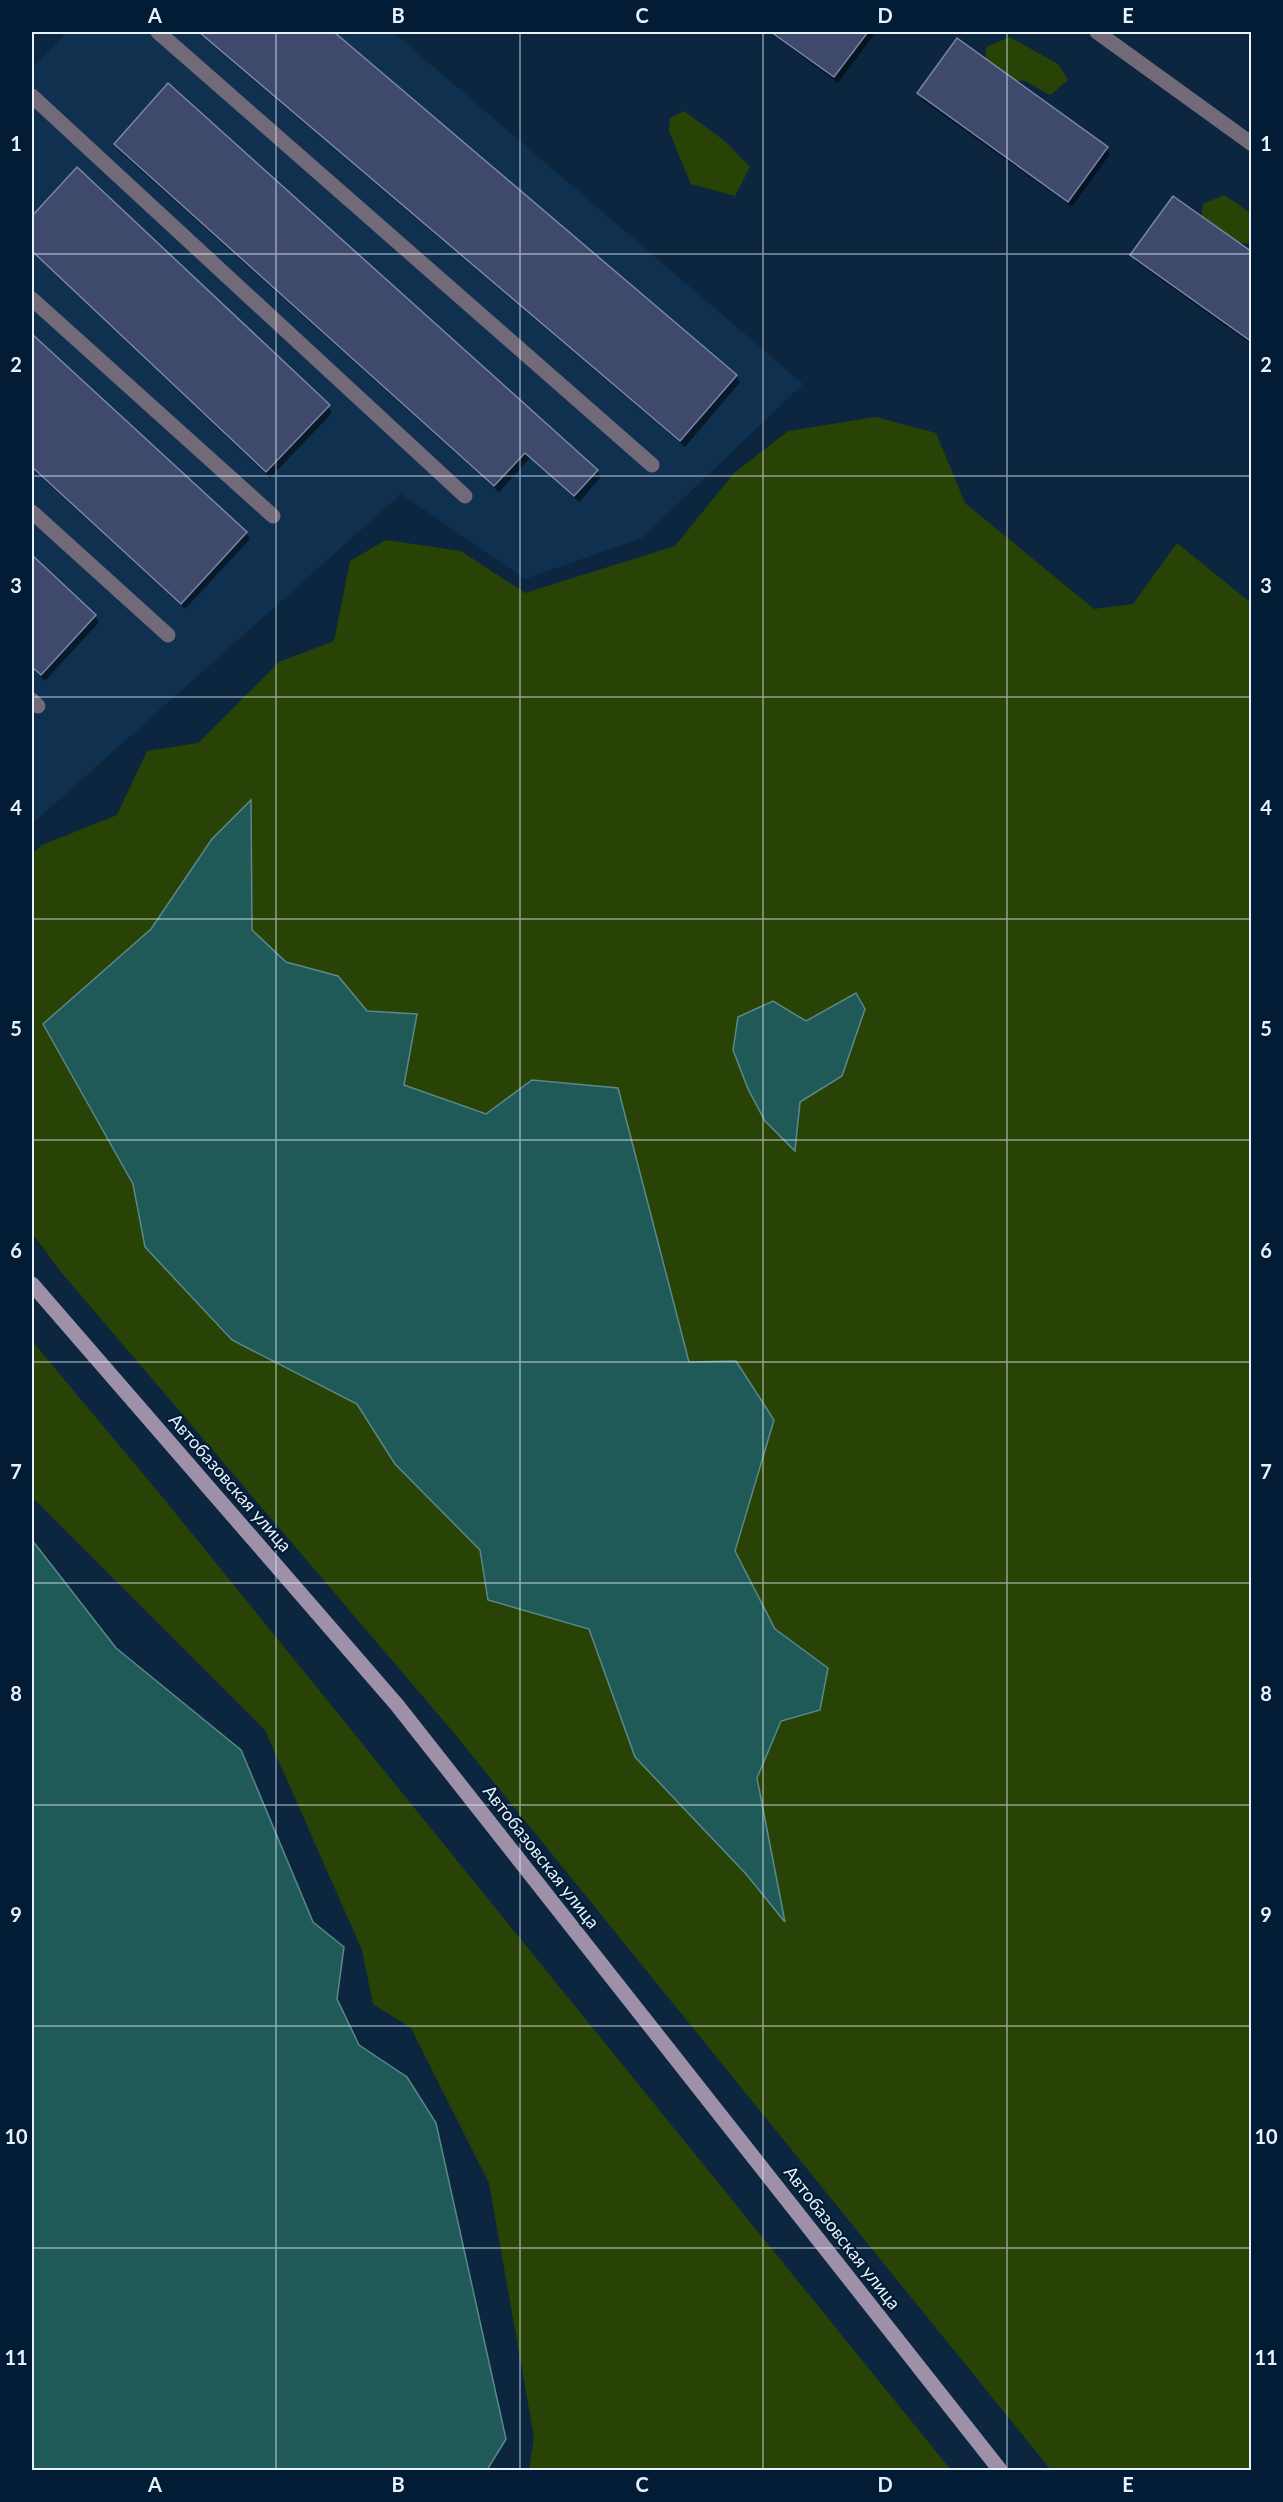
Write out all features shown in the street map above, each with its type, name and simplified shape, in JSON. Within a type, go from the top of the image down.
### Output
[{"type":"street","points":[[158,32],[652,465]]},
{"type":"street","points":[[1097,32],[1251,144]]},
{"type":"street","points":[[32,96],[465,496]]},
{"type":"street","points":[[32,299],[273,516]]},
{"type":"street","points":[[32,512],[168,635]]},
{"type":"street","name":"Автобазовская улица","points":[[32,1284],[397,1706],[1000,2470]]},
{"type":"shaded area","points":[[68,32],[393,32],[803,384],[642,538],[525,579],[401,494],[32,824],[32,68]]},
{"type":"shaded area","points":[[251,800],[252,930],[286,962],[338,976],[367,1011],[417,1014],[404,1085],[486,1114],[532,1080],[618,1088],[689,1362],[736,1361],[774,1420],[735,1551],[775,1629],[828,1668],[820,1710],[781,1721],[757,1778],[785,1922],[746,1874],[635,1757],[589,1629],[488,1600],[480,1550],[395,1464],[357,1404],[232,1340],[145,1247],[133,1184],[43,1024],[151,929],[212,839]]},
{"type":"shaded area","points":[[856,993],[865,1009],[842,1076],[800,1102],[795,1151],[765,1121],[748,1089],[733,1050],[738,1017],[773,1001],[806,1021]]},
{"type":"shaded area","points":[[32,1540],[116,1648],[241,1750],[313,1922],[344,1947],[337,1999],[359,2045],[407,2077],[436,2123],[506,2439],[487,2470],[32,2470]]},
{"type":"green space","points":[[1010,37],[1058,64],[1068,80],[1050,95],[1025,81],[992,80],[985,69],[986,47]]},
{"type":"green space","points":[[684,111],[726,142],[750,167],[735,196],[691,184],[669,131],[670,118]]},
{"type":"green space","points":[[1224,195],[1251,213],[1251,244],[1230,242],[1201,221],[1203,204]]},
{"type":"green space","points":[[876,417],[936,433],[965,503],[1094,609],[1133,604],[1177,543],[1251,603],[1251,2470],[1051,2470],[454,1733],[61,1272],[32,1233],[32,854],[42,845],[117,815],[147,751],[198,743],[279,662],[334,641],[350,561],[386,540],[461,551],[525,593],[675,546],[734,473],[788,431]],"holes":[[[250,801],[252,930],[286,962],[338,976],[367,1011],[417,1014],[404,1085],[486,1114],[532,1080],[618,1088],[689,1362],[774,1420],[735,1551],[775,1629],[827,1668],[781,1721],[757,1778],[784,1921],[746,1874],[635,1757],[589,1629],[488,1600],[480,1550],[395,1464],[357,1404],[232,1340],[145,1247],[133,1184],[43,1024],[151,929],[212,839]],[[773,1001],[806,1021],[842,1076],[765,1121],[748,1089],[733,1050]]]},
{"type":"green space","points":[[32,1341],[164,1499],[951,2470],[529,2470],[534,2437],[489,2183],[411,2028],[373,2004],[362,1950],[265,1730],[32,1497]]},
{"type":"building","points":[[199,32],[334,32],[737,375],[680,441]]},
{"type":"building","points":[[771,32],[868,32],[834,77]]},
{"type":"building","points":[[957,38],[1108,147],[1068,202],[917,93]]},
{"type":"building","points":[[168,83],[598,470],[574,496],[525,453],[494,486],[114,144]]},
{"type":"building","points":[[77,167],[330,405],[266,472],[32,251],[32,216]]},
{"type":"building","points":[[1173,196],[1252,252],[1252,342],[1130,255]]},
{"type":"building","points":[[32,334],[247,532],[181,604],[32,467]]},
{"type":"building","points":[[32,555],[96,615],[41,675],[32,667]]}]
